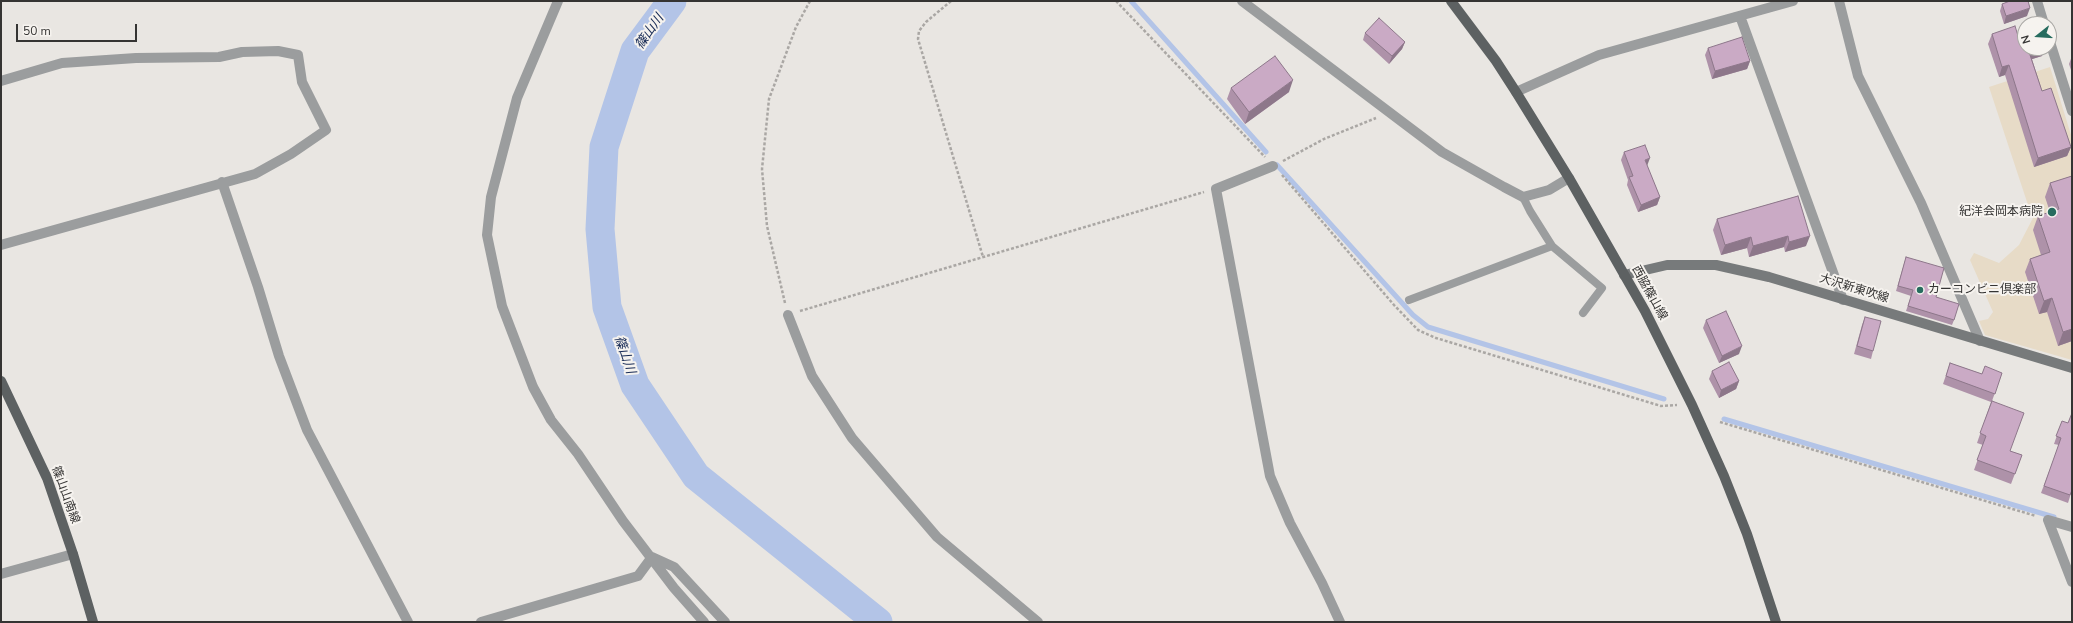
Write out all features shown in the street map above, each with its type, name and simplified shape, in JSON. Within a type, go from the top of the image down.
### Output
[{"type":"main road","name":"西脇篠山線","points":[[1451,1],[1496,61],[1516,92],[1569,178],[1624,275],[1692,405],[1747,534],[1776,622]]},
{"type":"main road","name":"大沢新東吹線","points":[[1624,275],[1667,265],[1716,265],[1769,277],[2072,368]]},
{"type":"main road","name":"篠山山南線","points":[[1,381],[47,478],[73,554],[93,622]]},
{"type":"street","points":[[558,1],[517,98],[491,197],[487,235],[502,306],[533,388],[551,420],[578,454],[623,521],[652,557],[674,588],[704,622]]},
{"type":"street","points":[[1242,1],[1388,113],[1442,152],[1523,197],[1549,190],[1569,178]]},
{"type":"street","points":[[1516,92],[1599,55],[1793,1]]},
{"type":"street","points":[[1839,1],[1858,76],[1921,203],[1980,341]]},
{"type":"street","points":[[2037,1],[2042,16]]},
{"type":"street","points":[[1740,16],[1843,300]]},
{"type":"street","points":[[1,81],[62,63],[136,58],[219,57],[242,52],[278,51],[298,55],[302,82],[326,130],[291,154],[255,174],[1,245]]},
{"type":"street","points":[[2054,56],[2072,111]]},
{"type":"street","points":[[1273,166],[1216,189],[1270,476],[1290,523],[1322,583],[1340,622]]},
{"type":"street","points":[[222,182],[258,287],[279,356],[307,430],[408,622]]},
{"type":"street","points":[[788,315],[812,376],[852,438],[937,537],[1038,622]]},
{"type":"street","points":[[2048,520],[2072,527]]},
{"type":"street","points":[[2048,520],[2072,582]]},
{"type":"street","points":[[1,574],[73,554]]},
{"type":"street","points":[[481,622],[638,576],[652,557]]},
{"type":"street","points":[[652,557],[674,567],[725,622]]},
{"type":"lane","points":[[1523,197],[1552,246],[1602,288],[1583,312]]},
{"type":"lane","points":[[1409,300],[1552,246]]},
{"type":"path","points":[[810,1],[796,27],[769,99],[762,169],[767,226],[788,315],[1216,189]]},
{"type":"path","points":[[951,1],[926,22],[919,31],[918,39],[983,257]]},
{"type":"path","points":[[1116,1],[1273,166],[1418,330],[1436,338],[1661,406],[1692,405]]},
{"type":"path","points":[[1273,166],[1324,139],[1388,113]]},
{"type":"path","points":[[1720,422],[2048,520]]},
{"type":"shaded area","name":"紀洋会岡本病院","points":[[2050,67],[2072,138],[2072,360],[1985,335],[1979,321],[1988,319],[1993,312],[1970,260],[1974,253],[1999,263],[2019,245],[2034,216],[2029,208],[1989,87]]},
{"type":"building","points":[[2010,1],[2028,1],[2030,8],[2006,16],[2002,4]]},
{"type":"building","points":[[1379,18],[1405,42],[1392,56],[1365,33]]},
{"type":"building","points":[[2015,26],[2017,32],[2017,56],[2030,56],[2042,91],[2051,88],[2071,147],[2038,158],[2009,65],[2002,67],[1992,34]]},
{"type":"building","points":[[1742,37],[1750,61],[1715,71],[1708,48]]},
{"type":"building","points":[[1275,56],[1293,80],[1249,112],[1231,88]]},
{"type":"building","points":[[1645,145],[1650,158],[1645,160],[1660,197],[1641,205],[1629,177],[1633,176],[1624,152]]},
{"type":"building","points":[[2072,176],[2072,329],[2063,332],[2052,298],[2044,301],[2030,259],[2050,252],[2038,216],[2059,209],[2050,183]]},
{"type":"building","points":[[1798,196],[1810,236],[1789,242],[1788,236],[1753,246],[1751,237],[1725,245],[1717,219]]},
{"type":"building","points":[[1906,257],[1944,268],[1936,297],[1959,304],[1954,320],[1908,306],[1913,290],[1898,286]]},
{"type":"building","points":[[1726,311],[1742,346],[1722,356],[1706,320]]},
{"type":"building","points":[[1865,317],[1881,321],[1873,351],[1857,346]]},
{"type":"building","points":[[1729,362],[1739,381],[1721,390],[1712,371]]},
{"type":"building","points":[[1950,363],[1982,374],[1985,366],[2002,373],[1995,394],[1946,376]]},
{"type":"building","points":[[1992,401],[2024,413],[2010,451],[2022,455],[2015,474],[1977,460],[1986,436],[1980,433]]},
{"type":"building","points":[[2072,413],[2072,490],[2070,495],[2044,486],[2061,438],[2056,436],[2062,421],[2068,423]]},
{"type":"waterway","name":"篠山川","points":[[672,1],[635,51],[604,147],[600,229],[607,307],[635,385],[696,476],[878,622]]},
{"type":"waterway","points":[[1131,1],[1266,152]]},
{"type":"waterway","points":[[1277,165],[1413,315],[1428,327],[1664,399]]},
{"type":"waterway","points":[[1724,419],[2054,517]]},
{"type":"place","name":"紀洋会岡本病院","points":[[2052,212]]},
{"type":"place","name":"カーコンビニ倶楽部","points":[[1920,290]]}]
